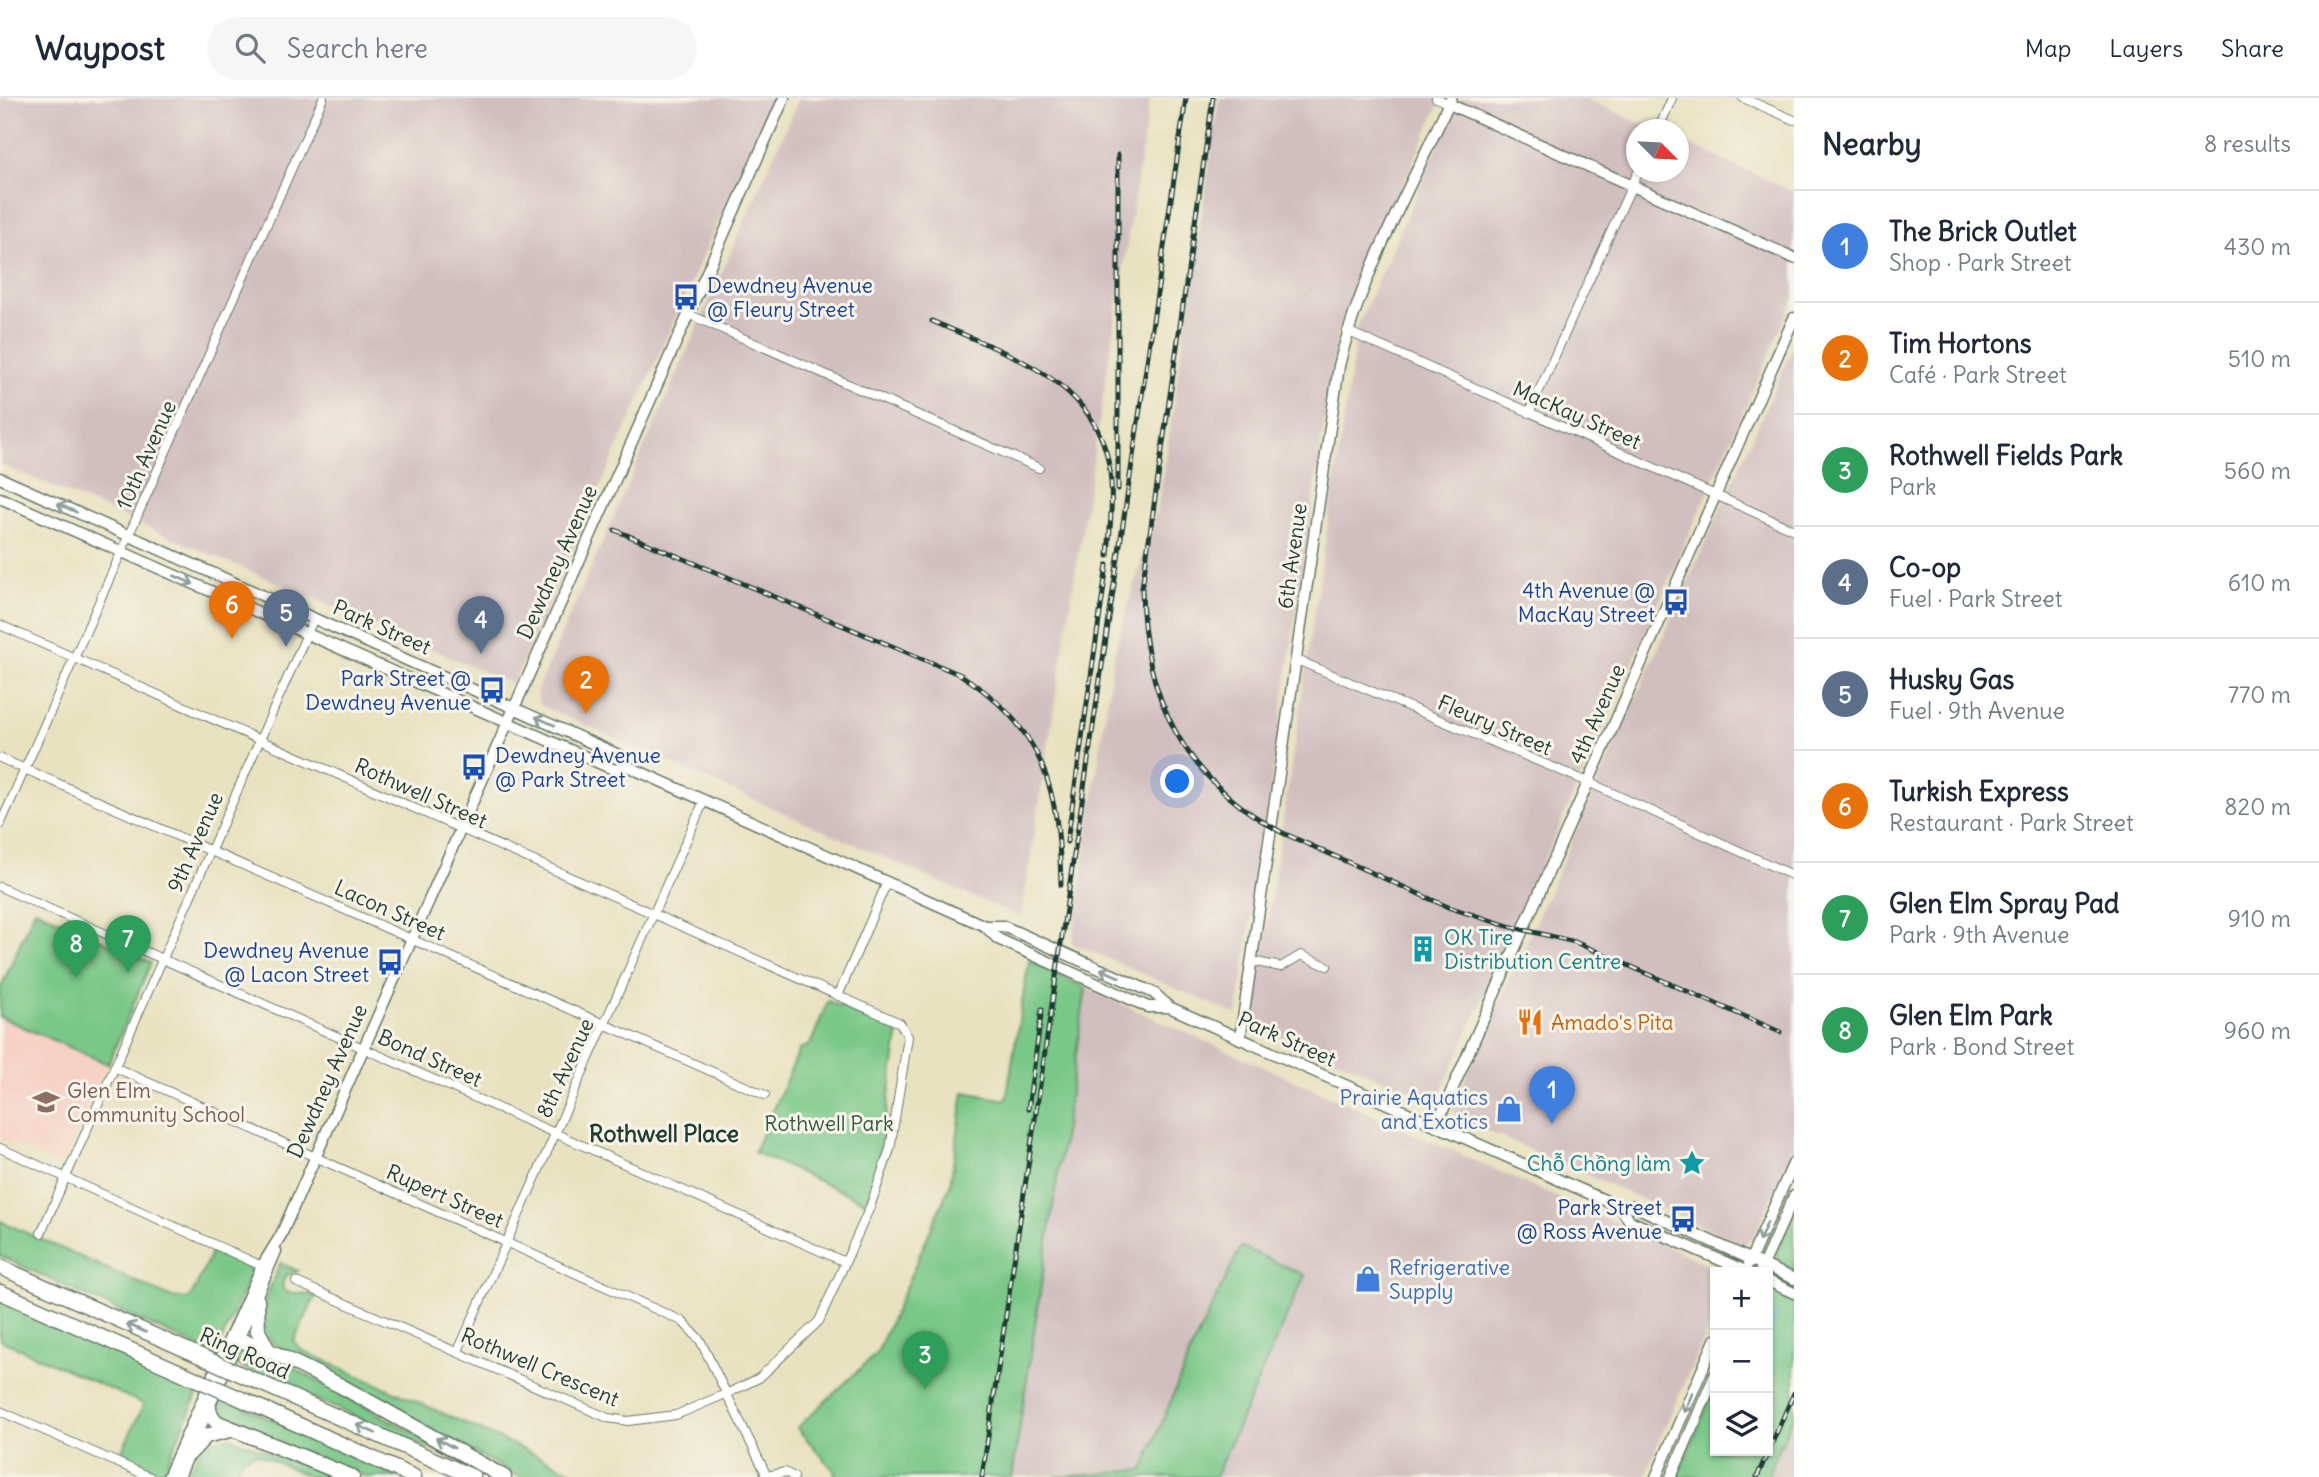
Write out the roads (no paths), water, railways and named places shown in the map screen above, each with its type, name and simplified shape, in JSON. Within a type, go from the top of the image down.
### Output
[{"type":"highway","name":"Ring Road","points":[[0,1267],[473,1477]]},
{"type":"highway","name":"Ring Road","points":[[0,1292],[414,1477]]},
{"type":"highway","points":[[257,1300],[258,1331],[268,1350]]},
{"type":"highway","points":[[233,1343],[268,1350],[352,1392],[504,1477]]},
{"type":"highway","points":[[216,1367],[216,1379],[207,1401],[213,1419],[230,1430],[352,1477]]},
{"type":"highway","points":[[190,1454],[206,1436],[230,1430]]},
{"type":"street","name":"10th Avenue","points":[[0,825],[323,98]]},
{"type":"street","name":"Dewdney Avenue","points":[[168,1477],[216,1367],[257,1300],[281,1235],[315,1157],[784,98]]},
{"type":"street","points":[[1436,98],[1450,101],[1794,258]]},
{"type":"street","points":[[1663,119],[1672,98]]},
{"type":"street","points":[[1743,98],[1794,120]]},
{"type":"street","name":"6th Avenue","points":[[1240,1039],[1339,366],[1347,331],[1450,101]]},
{"type":"street","points":[[1529,413],[1634,182]]},
{"type":"street","points":[[688,314],[1039,468]]},
{"type":"street","name":"4th Avenue","points":[[1436,1126],[1794,318]]},
{"type":"street","name":"MacKay Street","points":[[1347,331],[1794,530]]},
{"type":"street","name":"Park Street","points":[[0,478],[621,756],[626,766],[985,926],[998,939],[1148,1007],[1168,1007],[1620,1207],[1634,1206],[1752,1258],[1761,1267]]},
{"type":"street","name":"Park Street","points":[[0,498],[615,770],[626,766]]},
{"type":"street","name":"9th Avenue","points":[[41,1233],[314,618]]},
{"type":"street","name":"Rothwell Street","points":[[0,625],[828,992]]},
{"type":"street","name":"Fleury Street","points":[[1297,660],[1588,782],[1794,876]]},
{"type":"street","name":"Lacon Street","points":[[0,758],[765,1095]]},
{"type":"street","name":"8th Avenue","points":[[458,1351],[704,801]]},
{"type":"street","points":[[838,996],[887,882]]},
{"type":"street","name":"Bond Street","points":[[0,887],[845,1262]]},
{"type":"street","points":[[1252,961],[1281,967],[1301,955],[1327,966]]},
{"type":"street","name":"Rothwell Crescent","points":[[296,1282],[618,1421],[676,1415],[759,1378],[819,1321],[870,1207],[890,1149],[908,1037],[900,1023],[828,992]]},
{"type":"street","name":"Rupert Street","points":[[114,1067],[682,1321],[700,1340],[729,1393],[765,1476]]},
{"type":"street","points":[[0,1148],[262,1266]]},
{"type":"street","points":[[1748,1267],[1794,1161]]},
{"type":"street","points":[[1762,1267],[1794,1196]]},
{"type":"street","name":"Park Street","points":[[1620,1207],[1630,1221],[1735,1267]]},
{"type":"street","name":"Dewdney Avenue","points":[[179,1477],[208,1410],[262,1266],[281,1235]]},
{"type":"street","name":"Park Street","points":[[1773,1272],[1794,1279]]},
{"type":"street","points":[[1773,1283],[1794,1293]]},
{"type":"street","points":[[1656,1477],[1710,1352]]},
{"type":"street","points":[[1671,1477],[1710,1387]]},
{"type":"street","points":[[0,1411],[150,1477]]},
{"type":"street","points":[[765,1476],[785,1472],[794,1477]]},
{"type":"waterway","points":[[1770,1330],[1778,1313]]},
{"type":"railway","points":[[982,1477],[1186,98]]},
{"type":"railway","points":[[1213,98],[1142,588],[1144,628],[1151,665],[1161,700],[1176,732],[1195,761],[1219,788],[1249,812],[1283,833],[1448,907],[1508,926],[1575,942],[1780,1032]]},
{"type":"railway","points":[[1118,155],[1118,489]]},
{"type":"railway","points":[[932,321],[1015,357],[1041,372],[1065,389],[1085,410],[1100,435],[1109,465],[1111,499],[1108,556]]},
{"type":"railway","points":[[615,530],[961,675],[989,695],[1012,717],[1029,740],[1042,765],[1051,791],[1056,820],[1061,885]]},
{"type":"railway","points":[[1067,842],[1107,565]]},
{"type":"railway","points":[[1028,1109],[1042,1009]]},
{"type":"railway","points":[[1757,1477],[1794,1393]]},
{"type":"place","name":"Dewdney Avenue @ Fleury Street","points":[[686,297]]},
{"type":"place","name":"4th Avenue @ MacKay Street","points":[[1676,602]]},
{"type":"place","name":"Turkish Express","points":[[232,639]]},
{"type":"place","name":"Husky Gas","points":[[286,647]]},
{"type":"place","name":"Co-op","points":[[481,654]]},
{"type":"place","name":"Park Street @ Dewdney Avenue","points":[[492,690]]},
{"type":"place","name":"Tim Hortons","points":[[586,714]]},
{"type":"place","name":"Dewdney Avenue @ Park Street","points":[[474,767]]},
{"type":"place","name":"OK Tire Distribution Centre","points":[[1423,949]]},
{"type":"place","name":"Dewdney Avenue @ Lacon Street","points":[[390,962]]},
{"type":"place","name":"Glen Elm Spray Pad","points":[[128,973]]},
{"type":"place","name":"Glen Elm Park","points":[[76,978]]},
{"type":"place","name":"Amado's Pita","points":[[1530,1022]]},
{"type":"place","name":"Glen Elm Community School","points":[[46,1102]]},
{"type":"place","name":"Prairie Aquatics and Exotics","points":[[1509,1109]]},
{"type":"place","name":"The Brick Outlet","points":[[1552,1124]]},
{"type":"place","name":"Chỗ Chồng làm","points":[[1692,1163]]},
{"type":"place","name":"Park Street @ Ross Avenue","points":[[1683,1219]]},
{"type":"place","name":"Refrigerative Supply","points":[[1368,1279]]},
{"type":"place","name":"Rothwell Fields Park","points":[[925,1389]]},
{"type":"district","name":"Rothwell Place","points":[[664,1133]]},
{"type":"park label","name":"Rothwell Park","points":[[829,1123]]}]
